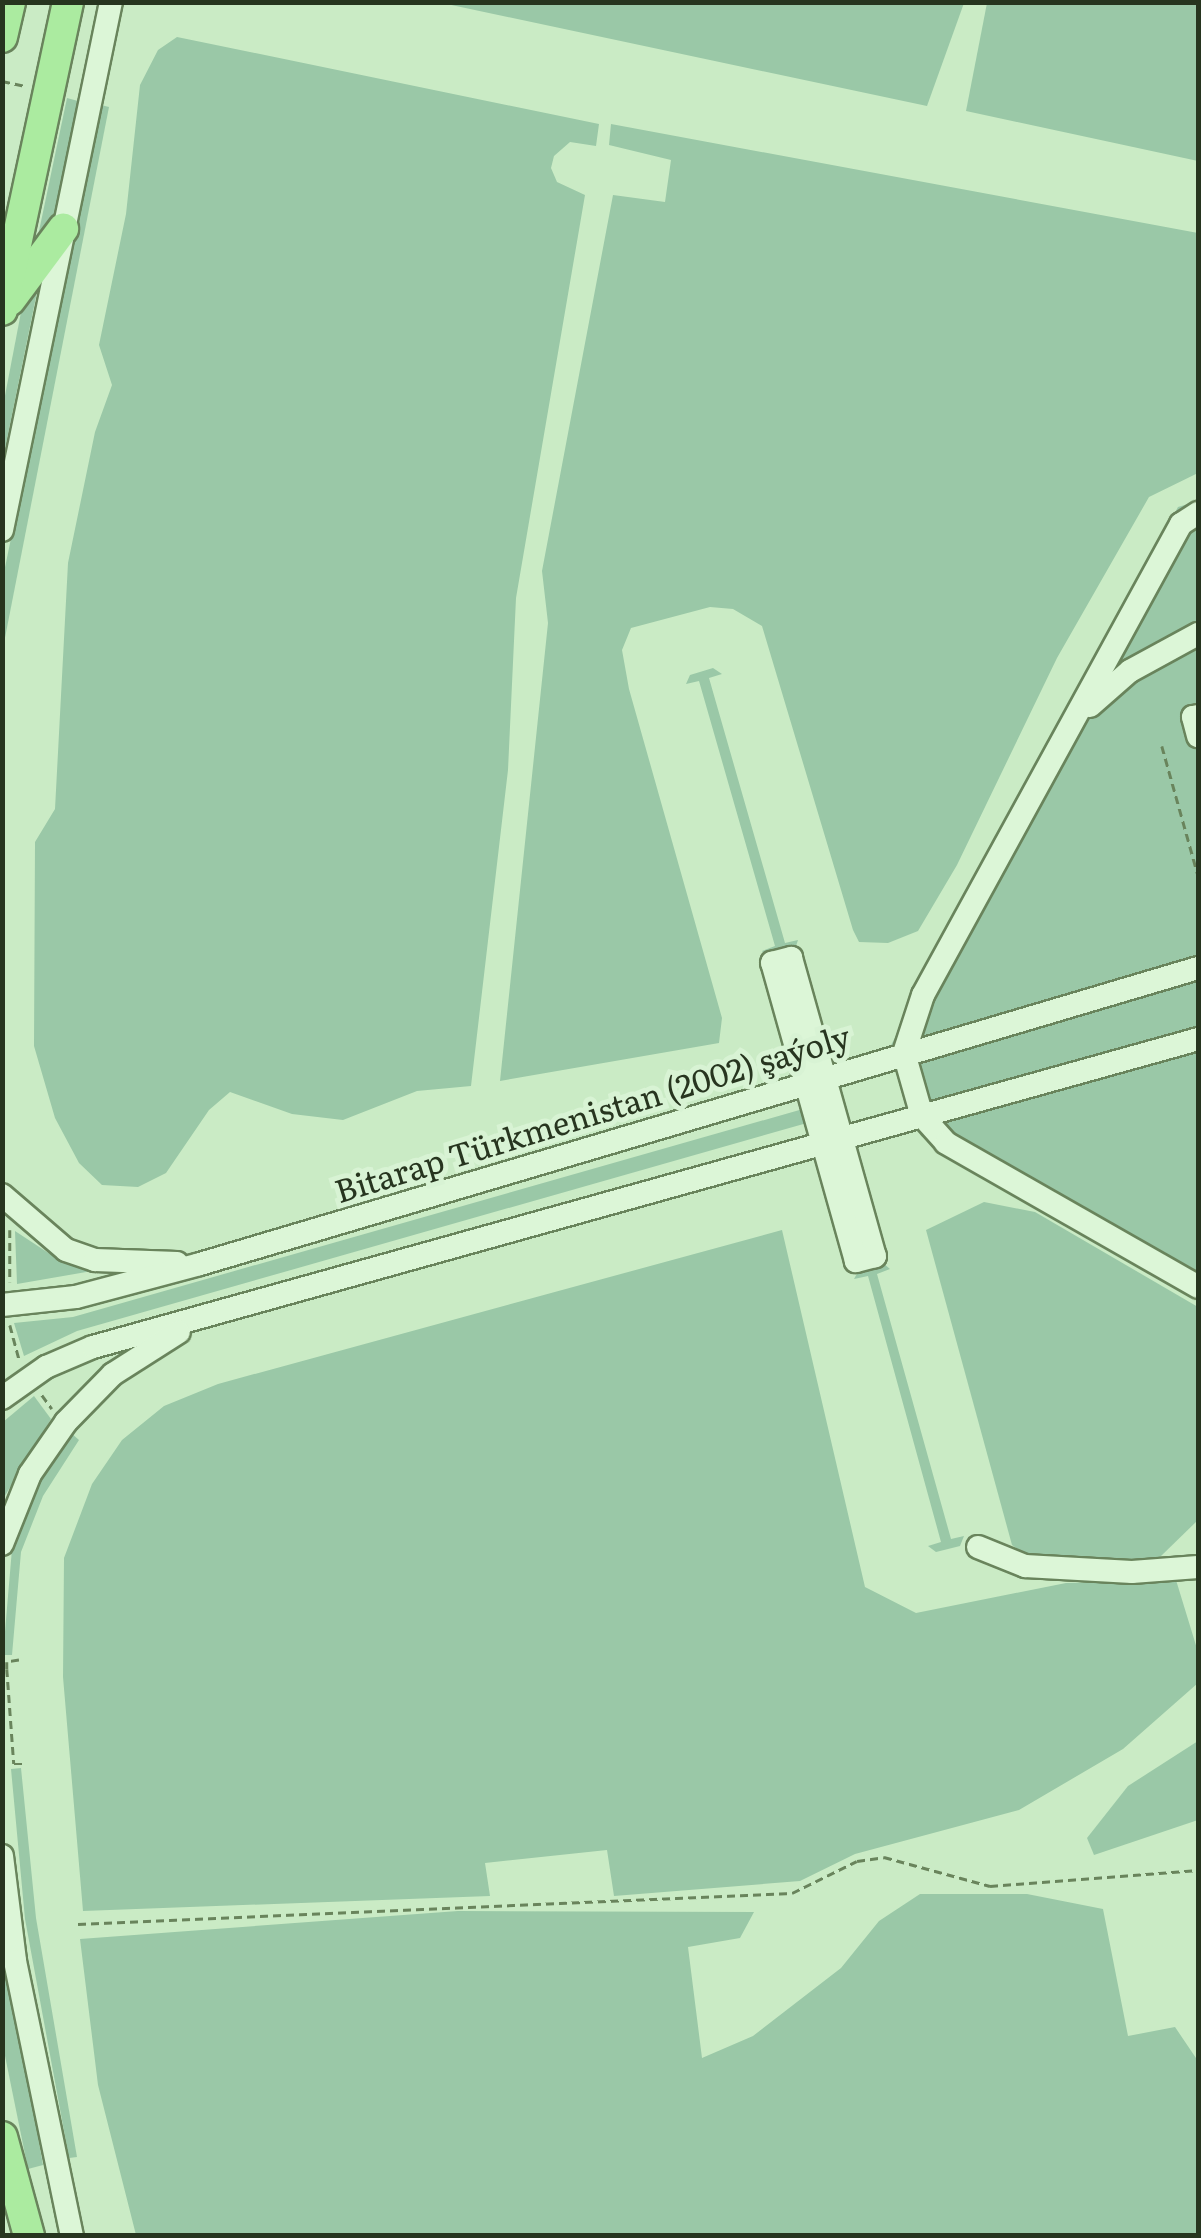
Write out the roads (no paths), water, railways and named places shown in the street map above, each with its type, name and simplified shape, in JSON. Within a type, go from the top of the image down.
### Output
[{"type":"main road","points":[[2,37],[10,2]]},
{"type":"main road","points":[[2,310],[68,2]]},
{"type":"main road","points":[[2,310],[63,229]]},
{"type":"main road","points":[[2,2137],[28,2236]]},
{"type":"street","points":[[2,530],[110,2]]},
{"type":"street","points":[[1198,513],[1181,524],[923,995],[904,1053],[922,1116],[946,1144],[1198,1287]]},
{"type":"street","points":[[1069,728],[1130,670],[1198,634]]},
{"type":"street","points":[[1198,716],[1193,718],[1198,736]]},
{"type":"street","name":"Bitarap Türkmenistan (2002) şaýoly","points":[[8,1305],[76,1297],[200,1264],[814,1078],[1198,968]]},
{"type":"street","points":[[2,1398],[46,1368],[93,1347],[1198,1039]]},
{"type":"street","points":[[814,1078],[832,1142]]},
{"type":"street","points":[[2,1196],[42,1234],[95,1260],[200,1264]]},
{"type":"street","points":[[5,1533],[30,1474],[86,1399],[139,1355],[213,1313]]},
{"type":"street","points":[[978,1548],[1025,1566],[1132,1572],[1198,1568]]},
{"type":"street","points":[[2,1856],[14,1961],[72,2236]]}]
